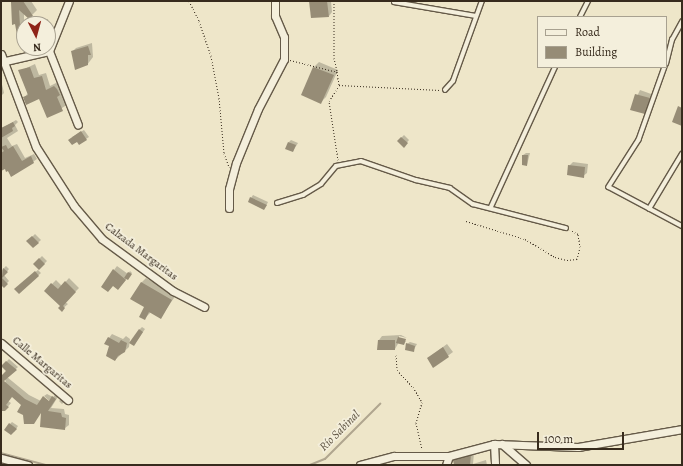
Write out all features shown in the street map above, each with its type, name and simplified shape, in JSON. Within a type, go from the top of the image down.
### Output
[{"type":"street","points":[[56,33],[69,1]]},
{"type":"street","points":[[229,208],[233,174],[258,109],[284,59],[284,37],[275,16],[275,1]]},
{"type":"street","points":[[1,59],[17,56]]},
{"type":"street","points":[[51,56],[78,125]]},
{"type":"street","name":"Calzada Margaritas","points":[[1,59],[36,147],[74,206],[102,239],[174,291],[204,307]]},
{"type":"street","name":"Calle Margaritas","points":[[1,343],[68,400]]},
{"type":"street","points":[[360,465],[394,456],[423,454],[449,456],[494,444],[578,446],[682,429]]},
{"type":"street","points":[[494,444],[495,465]]},
{"type":"street","points":[[502,444],[526,465]]},
{"type":"street","points":[[446,465],[449,456]]},
{"type":"street","points":[[1,458],[28,465]]},
{"type":"lane","points":[[445,90],[453,81],[482,1]]},
{"type":"lane","points":[[580,16],[588,1]]},
{"type":"lane","points":[[394,2],[476,16]]},
{"type":"lane","points":[[667,62],[672,40],[682,22]]},
{"type":"lane","points":[[491,206],[555,68]]},
{"type":"lane","points":[[665,68],[639,140],[609,186],[682,226]]},
{"type":"lane","points":[[649,209],[682,154]]},
{"type":"lane","points":[[277,203],[302,195],[321,184],[336,166],[360,161],[416,180],[450,188],[473,204],[491,206],[566,228]]},
{"type":"path","points":[[189,1],[199,21],[211,56],[219,98],[224,153],[233,174]]},
{"type":"path","points":[[334,1],[334,58],[339,85],[329,101],[330,117],[339,157],[336,166]]},
{"type":"path","points":[[284,59],[337,72]]},
{"type":"path","points":[[339,85],[445,90]]},
{"type":"path","points":[[466,221],[525,239],[555,257],[567,260],[577,259],[580,247],[578,234],[566,228]]},
{"type":"path","points":[[396,355],[397,370],[413,387],[422,402],[416,423],[423,454]]},
{"type":"building","points":[[23,1],[33,16],[26,16],[19,10],[19,16],[16,16],[16,30],[15,24],[12,25],[11,2]]},
{"type":"building","points":[[309,1],[327,1],[329,17],[311,18]]},
{"type":"building","points":[[88,46],[91,55],[88,55],[88,65],[75,70],[71,51]]},
{"type":"building","points":[[30,67],[34,78],[42,76],[46,90],[54,86],[57,89],[60,95],[57,97],[63,111],[47,118],[39,99],[26,105],[23,97],[28,95],[18,70]]},
{"type":"building","points":[[313,67],[334,75],[321,104],[301,95]]},
{"type":"building","points":[[635,94],[650,98],[645,114],[630,110]]},
{"type":"building","points":[[678,106],[682,108],[682,126],[672,122]]},
{"type":"building","points":[[13,122],[15,126],[12,128],[13,131],[1,138],[1,128]]},
{"type":"building","points":[[81,131],[87,140],[79,145],[77,142],[72,145],[68,140]]},
{"type":"building","points":[[401,137],[408,143],[404,148],[397,141]]},
{"type":"building","points":[[288,142],[296,145],[293,152],[285,149]]},
{"type":"building","points":[[6,145],[8,149],[13,146],[22,161],[31,156],[34,163],[11,177],[5,169],[1,171],[1,153],[4,151],[1,147]]},
{"type":"building","points":[[522,155],[528,155],[527,166],[522,165]]},
{"type":"building","points":[[568,165],[585,167],[584,178],[567,175]]},
{"type":"building","points":[[250,197],[267,205],[264,210],[248,202]]},
{"type":"building","points":[[32,236],[39,243],[33,248],[26,241]]},
{"type":"building","points":[[39,258],[45,264],[39,270],[33,264]]},
{"type":"building","points":[[3,268],[8,272],[2,278],[8,284],[4,288],[1,285]]},
{"type":"building","points":[[113,269],[126,280],[118,290],[113,286],[108,292],[101,287]]},
{"type":"building","points":[[35,271],[39,276],[19,294],[14,289]]},
{"type":"building","points":[[128,272],[132,274],[128,280],[124,278]]},
{"type":"building","points":[[65,281],[76,292],[63,306],[65,308],[62,312],[58,308],[60,306],[44,291],[51,283],[58,289]]},
{"type":"building","points":[[141,282],[172,300],[161,319],[149,312],[145,320],[139,317],[144,307],[130,299]]},
{"type":"building","points":[[139,329],[143,332],[134,346],[129,343]]},
{"type":"building","points":[[108,337],[119,343],[121,340],[127,343],[125,352],[118,356],[115,361],[106,356],[109,346],[104,344]]},
{"type":"building","points":[[398,337],[406,339],[404,345],[396,343]]},
{"type":"building","points":[[378,340],[395,340],[395,350],[377,350]]},
{"type":"building","points":[[406,343],[415,346],[414,352],[405,350]]},
{"type":"building","points":[[443,347],[449,357],[433,368],[427,358]]},
{"type":"building","points":[[6,361],[17,370],[4,381],[25,399],[37,405],[43,396],[49,401],[52,396],[56,399],[48,411],[61,413],[62,417],[66,418],[65,430],[40,427],[41,413],[34,424],[24,424],[23,415],[17,412],[21,405],[12,397],[6,405],[9,407],[5,411],[1,411],[1,376],[6,371],[1,366]]},
{"type":"building","points":[[9,423],[17,429],[11,435],[4,430]]},
{"type":"building","points":[[471,455],[470,465],[454,465],[453,460]]},
{"type":"waterway","name":"Río Sabinal","points":[[310,465],[325,459],[380,404]]},
{"type":"waterway","name":"Río Sabinal","points":[[1,453],[46,465]]}]
